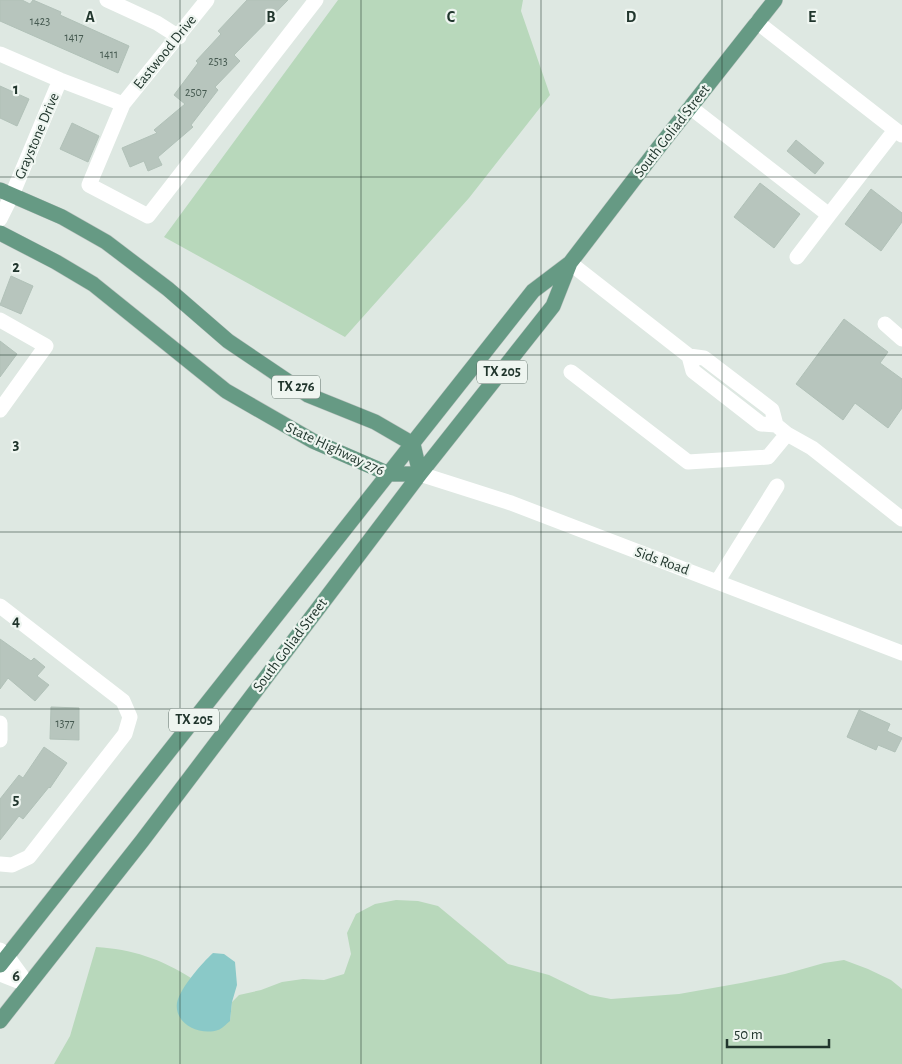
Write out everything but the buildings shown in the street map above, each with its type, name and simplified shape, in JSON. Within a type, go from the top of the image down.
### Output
[{"type":"main road","name":"South Goliad Street","points":[[2,957],[413,444],[533,291],[570,263],[774,0]]},
{"type":"main road","name":"TX 276","points":[[6,193],[62,217],[106,242],[168,289],[228,341],[308,395],[376,422],[413,444]]},
{"type":"main road","name":"State Highway 276","points":[[0,233],[93,284],[226,391],[312,441],[388,474],[420,474]]},
{"type":"main road","name":"South Goliad Street","points":[[0,1021],[142,841],[420,474],[554,306],[570,263]]},
{"type":"main road","points":[[413,444],[420,474]]},
{"type":"street","points":[[107,0],[157,23],[178,37]]},
{"type":"street","name":"Eastwood Drive","points":[[207,0],[123,104],[89,185],[148,216],[316,0]]},
{"type":"street","points":[[757,22],[899,133],[829,214],[797,257]]},
{"type":"street","points":[[0,54],[123,104]]},
{"type":"street","name":"Graystone Drive","points":[[0,219],[6,193],[60,80]]},
{"type":"street","points":[[690,107],[829,214]]},
{"type":"street","points":[[570,263],[689,356],[693,371],[761,424],[781,429],[812,448],[902,519]]},
{"type":"street","points":[[0,320],[46,346],[0,410]]},
{"type":"street","points":[[884,324],[902,339]]},
{"type":"street","points":[[571,372],[688,462],[768,457],[781,429]]},
{"type":"street","name":"Sids Road","points":[[420,474],[511,503],[902,652]]},
{"type":"street","points":[[717,582],[777,486]]},
{"type":"street","points":[[0,606],[123,702],[130,717],[125,734],[29,857],[12,865],[0,864]]},
{"type":"street","points":[[0,723],[0,740]]},
{"type":"street","points":[[2,957],[28,985]]},
{"type":"street","points":[[0,974],[28,985]]},
{"type":"green space","points":[[338,0],[523,0],[521,11],[550,95],[469,198],[345,337],[164,237]]},
{"type":"green space","points":[[396,900],[418,901],[438,906],[508,964],[549,975],[590,995],[611,999],[679,994],[785,974],[824,963],[844,960],[891,980],[902,989],[902,1064],[54,1064],[70,1036],[96,947],[122,950],[146,956],[180,971],[191,978],[178,1001],[230,1021],[232,1002],[239,995],[261,990],[282,982],[303,979],[324,980],[344,974],[351,954],[347,933],[356,914],[375,904]]},
{"type":"water","points":[[213,953],[224,954],[235,962],[237,985],[232,1002],[230,1021],[220,1029],[211,1031],[196,1030],[180,1017],[177,1003],[187,983]]}]
